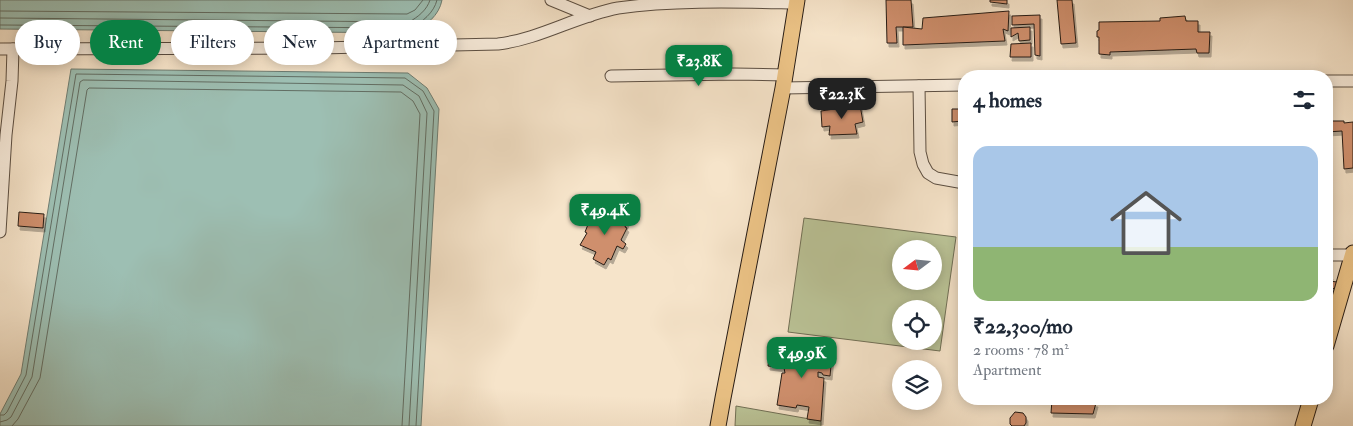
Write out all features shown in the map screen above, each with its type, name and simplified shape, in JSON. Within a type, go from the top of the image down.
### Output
[{"type":"main road","points":[[718,426],[784,82],[796,2]]},
{"type":"main road","points":[[1333,322],[1353,254]]},
{"type":"main road","points":[[1302,426],[1309,405]]},
{"type":"street","points":[[551,0],[590,16]]},
{"type":"street","points":[[0,49],[319,48],[498,44],[531,37],[615,8],[654,2],[796,2]]},
{"type":"street","points":[[0,232],[13,49]]},
{"type":"street","points":[[612,76],[725,74],[784,82],[919,86],[958,85]]},
{"type":"street","points":[[1333,81],[1353,81]]},
{"type":"street","points":[[919,86],[920,152],[923,164],[928,173],[936,178],[958,182]]},
{"type":"street","points":[[1333,255],[1353,254]]},
{"type":"green space","points":[[804,218],[956,237],[942,337],[942,300],[892,300],[892,345],[788,332]]},
{"type":"green space","points":[[736,406],[821,421],[821,426],[735,426]]},
{"type":"water","points":[[0,0],[442,0],[438,11],[430,20],[344,20],[344,32],[334,32],[334,20],[264,20],[264,32],[254,31],[254,20],[171,20],[171,31],[161,31],[161,20],[90,20],[90,30],[80,30],[80,20],[15,20],[15,29],[0,29]]},
{"type":"water","points":[[71,69],[408,73],[427,88],[439,109],[421,426],[0,426],[0,414],[21,374]]},
{"type":"building","points":[[886,0],[911,0],[913,27],[896,27],[897,43],[887,43]]},
{"type":"building","points":[[990,0],[1007,0],[1007,4],[990,2]]},
{"type":"building","points":[[1057,0],[1072,0],[1076,43],[1061,44]]},
{"type":"building","points":[[1009,11],[1008,31],[1003,29],[1005,41],[903,45],[903,27],[922,29],[923,18]]},
{"type":"building","points":[[1040,15],[1040,56],[1035,55],[1034,24],[1012,25],[1012,16]]},
{"type":"building","points":[[1185,16],[1186,21],[1198,21],[1198,32],[1210,32],[1209,53],[1197,53],[1196,49],[1110,52],[1110,55],[1099,54],[1097,31],[1099,30],[1099,22],[1160,21],[1160,18]]},
{"type":"building","points":[[1030,27],[1030,40],[1019,41],[1018,33],[1011,37],[1011,28]]},
{"type":"building","points":[[1031,43],[1031,57],[1010,57],[1011,44]]},
{"type":"building","points":[[860,105],[863,122],[855,124],[857,134],[829,135],[830,126],[822,127],[821,111]]},
{"type":"building","points":[[952,109],[958,109],[958,121],[952,122]]},
{"type":"building","points":[[1333,121],[1353,122],[1353,168],[1344,169],[1342,131],[1333,132]]},
{"type":"building","points":[[598,211],[615,218],[617,215],[628,219],[625,227],[627,228],[621,240],[626,244],[623,249],[617,246],[611,260],[608,258],[604,265],[593,259],[596,252],[580,245],[587,233],[585,232],[589,222],[591,223]]},
{"type":"building","points":[[19,212],[44,214],[43,228],[18,226]]},
{"type":"building","points":[[1333,281],[1337,282],[1336,289],[1333,288]]},
{"type":"building","points":[[770,349],[832,355],[830,376],[818,372],[818,377],[824,378],[821,421],[807,419],[809,407],[797,405],[796,408],[777,405],[782,373],[785,373],[784,368],[768,366]]},
{"type":"building","points":[[1052,405],[1095,405],[1093,414],[1051,413]]},
{"type":"building","points":[[1015,412],[1023,413],[1026,417],[1024,426],[1012,426],[1010,424],[1010,418]]}]
